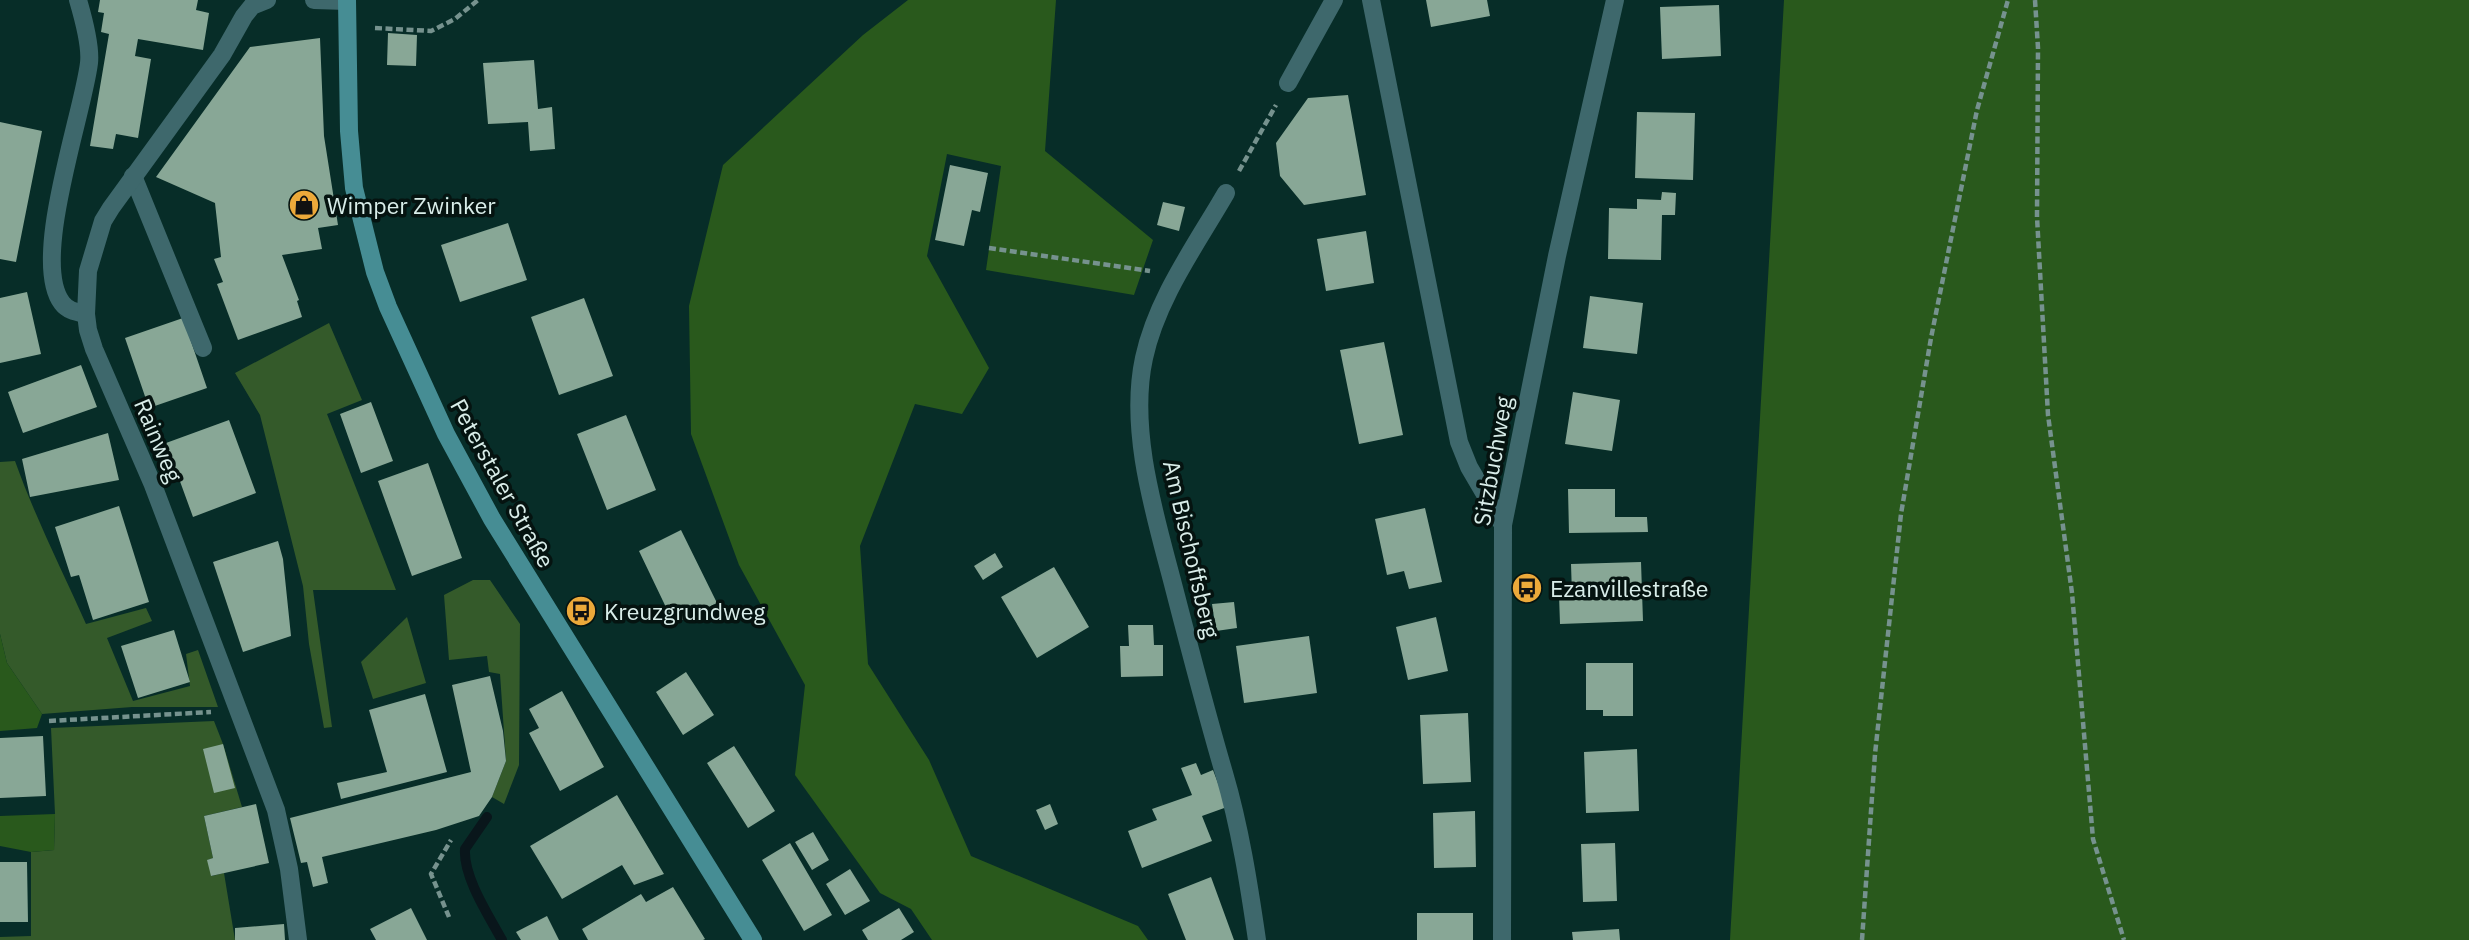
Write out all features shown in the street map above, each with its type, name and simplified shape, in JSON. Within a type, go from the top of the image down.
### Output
[{"type":"main road","name":"Peterstaler Straße","points":[[347,1],[349,131],[357,201],[375,272],[417,373],[492,519],[753,940]]},
{"type":"street","points":[[78,0],[89,63],[85,91],[63,173],[53,246],[53,266],[63,304],[70,310],[86,314]]},
{"type":"street","name":"Rainweg","points":[[264,0],[252,6],[244,16],[222,55],[107,215],[88,271],[86,314],[94,349],[153,485],[276,810],[289,869],[298,940]]},
{"type":"street","points":[[314,0],[347,1]]},
{"type":"street","points":[[1288,83],[1334,0]]},
{"type":"street","points":[[1371,0],[1459,442],[1469,467],[1503,525]]},
{"type":"street","name":"Sitzbuchweg","points":[[1502,940],[1503,525],[1557,256],[1615,0]]},
{"type":"street","points":[[133,176],[203,348]]},
{"type":"street","name":"Am Bischoffsberg","points":[[1226,193],[1151,329],[1143,362],[1141,394],[1144,453],[1153,507],[1233,809],[1257,940]]},
{"type":"path","points":[[346,26],[431,31],[455,19],[478,0]]},
{"type":"path","points":[[1862,940],[1875,754],[1901,514],[1931,338],[1977,110],[2008,0]]},
{"type":"path","points":[[2035,0],[2038,48],[2036,217],[2048,415],[2071,593],[2093,839],[2124,940]]},
{"type":"path","points":[[1226,193],[1288,83]]},
{"type":"path","points":[[989,248],[1178,276]]},
{"type":"path","points":[[49,720],[213,712],[219,729],[244,724]]},
{"type":"path","points":[[449,917],[431,874],[451,839]]},
{"type":"green space","points":[[908,0],[1056,0],[1045,151],[1153,240],[1134,295],[986,270],[1001,166],[947,154],[927,256],[989,368],[962,414],[915,404],[860,546],[868,664],[929,760],[971,856],[1138,926],[1148,940],[932,940],[911,909],[880,893],[795,775],[805,685],[739,565],[691,434],[689,306],[723,165],[863,35]]},
{"type":"green space","points":[[1784,0],[2469,0],[2469,940],[1730,940]]},
{"type":"green space","points":[[329,323],[362,400],[327,414],[396,590],[313,590],[332,727],[324,728],[309,644],[303,586],[260,415],[235,373]]},
{"type":"green space","points":[[15,461],[86,624],[146,608],[152,621],[107,638],[133,701],[190,686],[186,654],[198,650],[218,707],[132,707],[42,714],[7,663],[0,634],[0,462]]},
{"type":"green space","points":[[473,580],[490,580],[520,624],[519,765],[504,804],[492,797],[506,761],[500,674],[489,672],[487,656],[449,660],[444,595]]},
{"type":"green space","points":[[407,617],[426,683],[373,699],[361,662]]},
{"type":"green space","points":[[0,634],[7,663],[42,714],[37,728],[0,731]]},
{"type":"green space","points":[[214,721],[242,807],[204,816],[213,858],[208,860],[212,876],[224,873],[235,940],[0,940],[0,937],[31,936],[31,852],[54,850],[51,728]]},
{"type":"green space","points":[[55,814],[54,850],[31,852],[0,846],[0,816]]},
{"type":"building","points":[[100,0],[198,0],[196,10],[209,13],[203,50],[138,39],[135,56],[151,59],[138,138],[116,134],[113,149],[90,146],[109,34],[101,32],[104,13],[98,12]]},
{"type":"building","points":[[1426,0],[1487,0],[1490,16],[1431,27]]},
{"type":"building","points":[[1719,5],[1721,56],[1662,59],[1660,7]]},
{"type":"building","points":[[388,33],[417,35],[416,66],[387,65]]},
{"type":"building","points":[[320,38],[324,136],[338,225],[318,228],[322,249],[282,255],[299,300],[297,301],[302,317],[238,340],[217,284],[223,282],[214,259],[221,257],[215,203],[156,177],[250,47]]},
{"type":"building","points":[[534,60],[538,109],[552,107],[555,149],[530,151],[528,122],[488,124],[483,63]]},
{"type":"building","points":[[1348,95],[1366,195],[1304,205],[1280,176],[1276,143],[1308,98]]},
{"type":"building","points":[[1637,112],[1695,113],[1693,180],[1635,178]]},
{"type":"building","points":[[0,122],[42,131],[16,262],[0,259]]},
{"type":"building","points":[[950,165],[988,173],[980,212],[972,210],[964,246],[935,240]]},
{"type":"building","points":[[1662,192],[1676,193],[1675,215],[1662,215],[1661,260],[1608,259],[1609,208],[1637,209],[1637,199],[1661,200]]},
{"type":"building","points":[[1163,202],[1185,207],[1179,231],[1157,225]]},
{"type":"building","points":[[508,223],[527,280],[460,302],[441,245]]},
{"type":"building","points":[[1366,231],[1374,283],[1326,291],[1317,239]]},
{"type":"building","points":[[27,292],[41,354],[0,363],[0,298]]},
{"type":"building","points":[[1590,296],[1643,303],[1637,354],[1583,348]]},
{"type":"building","points":[[584,298],[613,376],[559,395],[531,317]]},
{"type":"building","points":[[183,318],[207,388],[149,408],[125,338]]},
{"type":"building","points":[[1384,342],[1403,435],[1359,444],[1340,350]]},
{"type":"building","points":[[81,365],[97,407],[23,433],[8,392]]},
{"type":"building","points":[[1573,392],[1620,400],[1612,451],[1565,444]]},
{"type":"building","points":[[371,402],[393,461],[361,473],[340,414]]},
{"type":"building","points":[[626,415],[656,490],[607,510],[577,434]]},
{"type":"building","points":[[229,420],[256,493],[193,517],[166,443]]},
{"type":"building","points":[[108,433],[119,480],[30,497],[22,459]]},
{"type":"building","points":[[428,463],[462,558],[412,576],[378,481]]},
{"type":"building","points":[[1568,489],[1615,489],[1615,517],[1647,517],[1648,532],[1569,533]]},
{"type":"building","points":[[119,506],[149,602],[93,620],[79,575],[71,577],[55,527]]},
{"type":"building","points":[[1425,508],[1442,582],[1409,589],[1404,571],[1387,575],[1375,519]]},
{"type":"building","points":[[681,530],[717,603],[674,624],[639,551]]},
{"type":"building","points":[[278,541],[283,559],[291,636],[243,652],[213,562]]},
{"type":"building","points":[[995,553],[1003,567],[983,580],[974,566]]},
{"type":"building","points":[[1641,562],[1643,621],[1560,624],[1559,595],[1572,595],[1571,564]]},
{"type":"building","points":[[1054,567],[1089,627],[1037,658],[1001,597]]},
{"type":"building","points":[[1234,602],[1237,628],[1216,631],[1212,604]]},
{"type":"building","points":[[1436,617],[1448,671],[1408,680],[1396,627]]},
{"type":"building","points":[[1128,625],[1153,625],[1154,645],[1163,645],[1163,676],[1121,677],[1120,646],[1129,646]]},
{"type":"building","points":[[174,630],[190,682],[138,698],[121,646]]},
{"type":"building","points":[[1309,636],[1317,693],[1244,703],[1236,646]]},
{"type":"building","points":[[1586,663],[1633,663],[1633,716],[1603,716],[1603,710],[1586,710]]},
{"type":"building","points":[[686,672],[714,715],[683,735],[656,692]]},
{"type":"building","points":[[490,676],[503,731],[506,761],[492,797],[479,816],[436,830],[322,857],[328,883],[313,887],[307,862],[301,863],[290,818],[471,772],[452,685]]},
{"type":"building","points":[[562,691],[604,767],[560,791],[529,733],[539,728],[529,709]]},
{"type":"building","points":[[425,694],[447,772],[341,799],[337,783],[387,772],[369,710]]},
{"type":"building","points":[[1468,713],[1471,782],[1423,784],[1420,715]]},
{"type":"building","points":[[43,736],[46,796],[0,798],[0,738]]},
{"type":"building","points":[[223,744],[235,788],[214,793],[203,749]]},
{"type":"building","points":[[734,746],[775,811],[748,828],[707,763]]},
{"type":"building","points":[[1637,749],[1639,811],[1586,813],[1584,752]]},
{"type":"building","points":[[1196,763],[1201,775],[1213,770],[1227,807],[1202,816],[1212,841],[1142,868],[1128,831],[1157,820],[1152,809],[1192,795],[1181,768]]},
{"type":"building","points":[[617,795],[664,874],[634,885],[622,865],[562,899],[530,846]]},
{"type":"building","points":[[256,804],[269,863],[211,876],[207,860],[213,858],[204,816]]},
{"type":"building","points":[[1050,804],[1058,824],[1045,830],[1036,810]]},
{"type":"building","points":[[1475,811],[1476,867],[1434,868],[1433,813]]},
{"type":"building","points":[[813,832],[829,860],[812,870],[795,842]]},
{"type":"building","points":[[790,843],[832,915],[804,931],[762,860]]},
{"type":"building","points":[[1615,843],[1617,901],[1583,902],[1581,844]]},
{"type":"building","points":[[0,862],[27,862],[28,922],[0,922]]},
{"type":"building","points":[[850,869],[870,901],[845,915],[826,884]]},
{"type":"building","points":[[1211,877],[1234,940],[1186,940],[1168,894]]},
{"type":"building","points":[[673,887],[705,939],[588,940],[582,929],[641,894],[646,902]]},
{"type":"building","points":[[411,908],[427,940],[376,940],[370,929]]},
{"type":"building","points":[[899,908],[914,932],[901,940],[868,940],[862,930]]},
{"type":"building","points":[[1417,913],[1473,913],[1473,940],[1417,940]]},
{"type":"building","points":[[547,916],[559,940],[521,940],[516,932]]},
{"type":"building","points":[[284,924],[285,940],[235,940],[235,928]]},
{"type":"building","points":[[1619,929],[1620,940],[1573,940],[1572,932]]},
{"type":"waterway","points":[[487,817],[465,849],[465,860],[472,884],[502,940]]},
{"type":"place","name":"Wimper Zwinker","points":[[304,205]]},
{"type":"place","name":"Ezanvillestraße","points":[[1527,588]]},
{"type":"place","name":"Kreuzgrundweg","points":[[581,611]]}]
